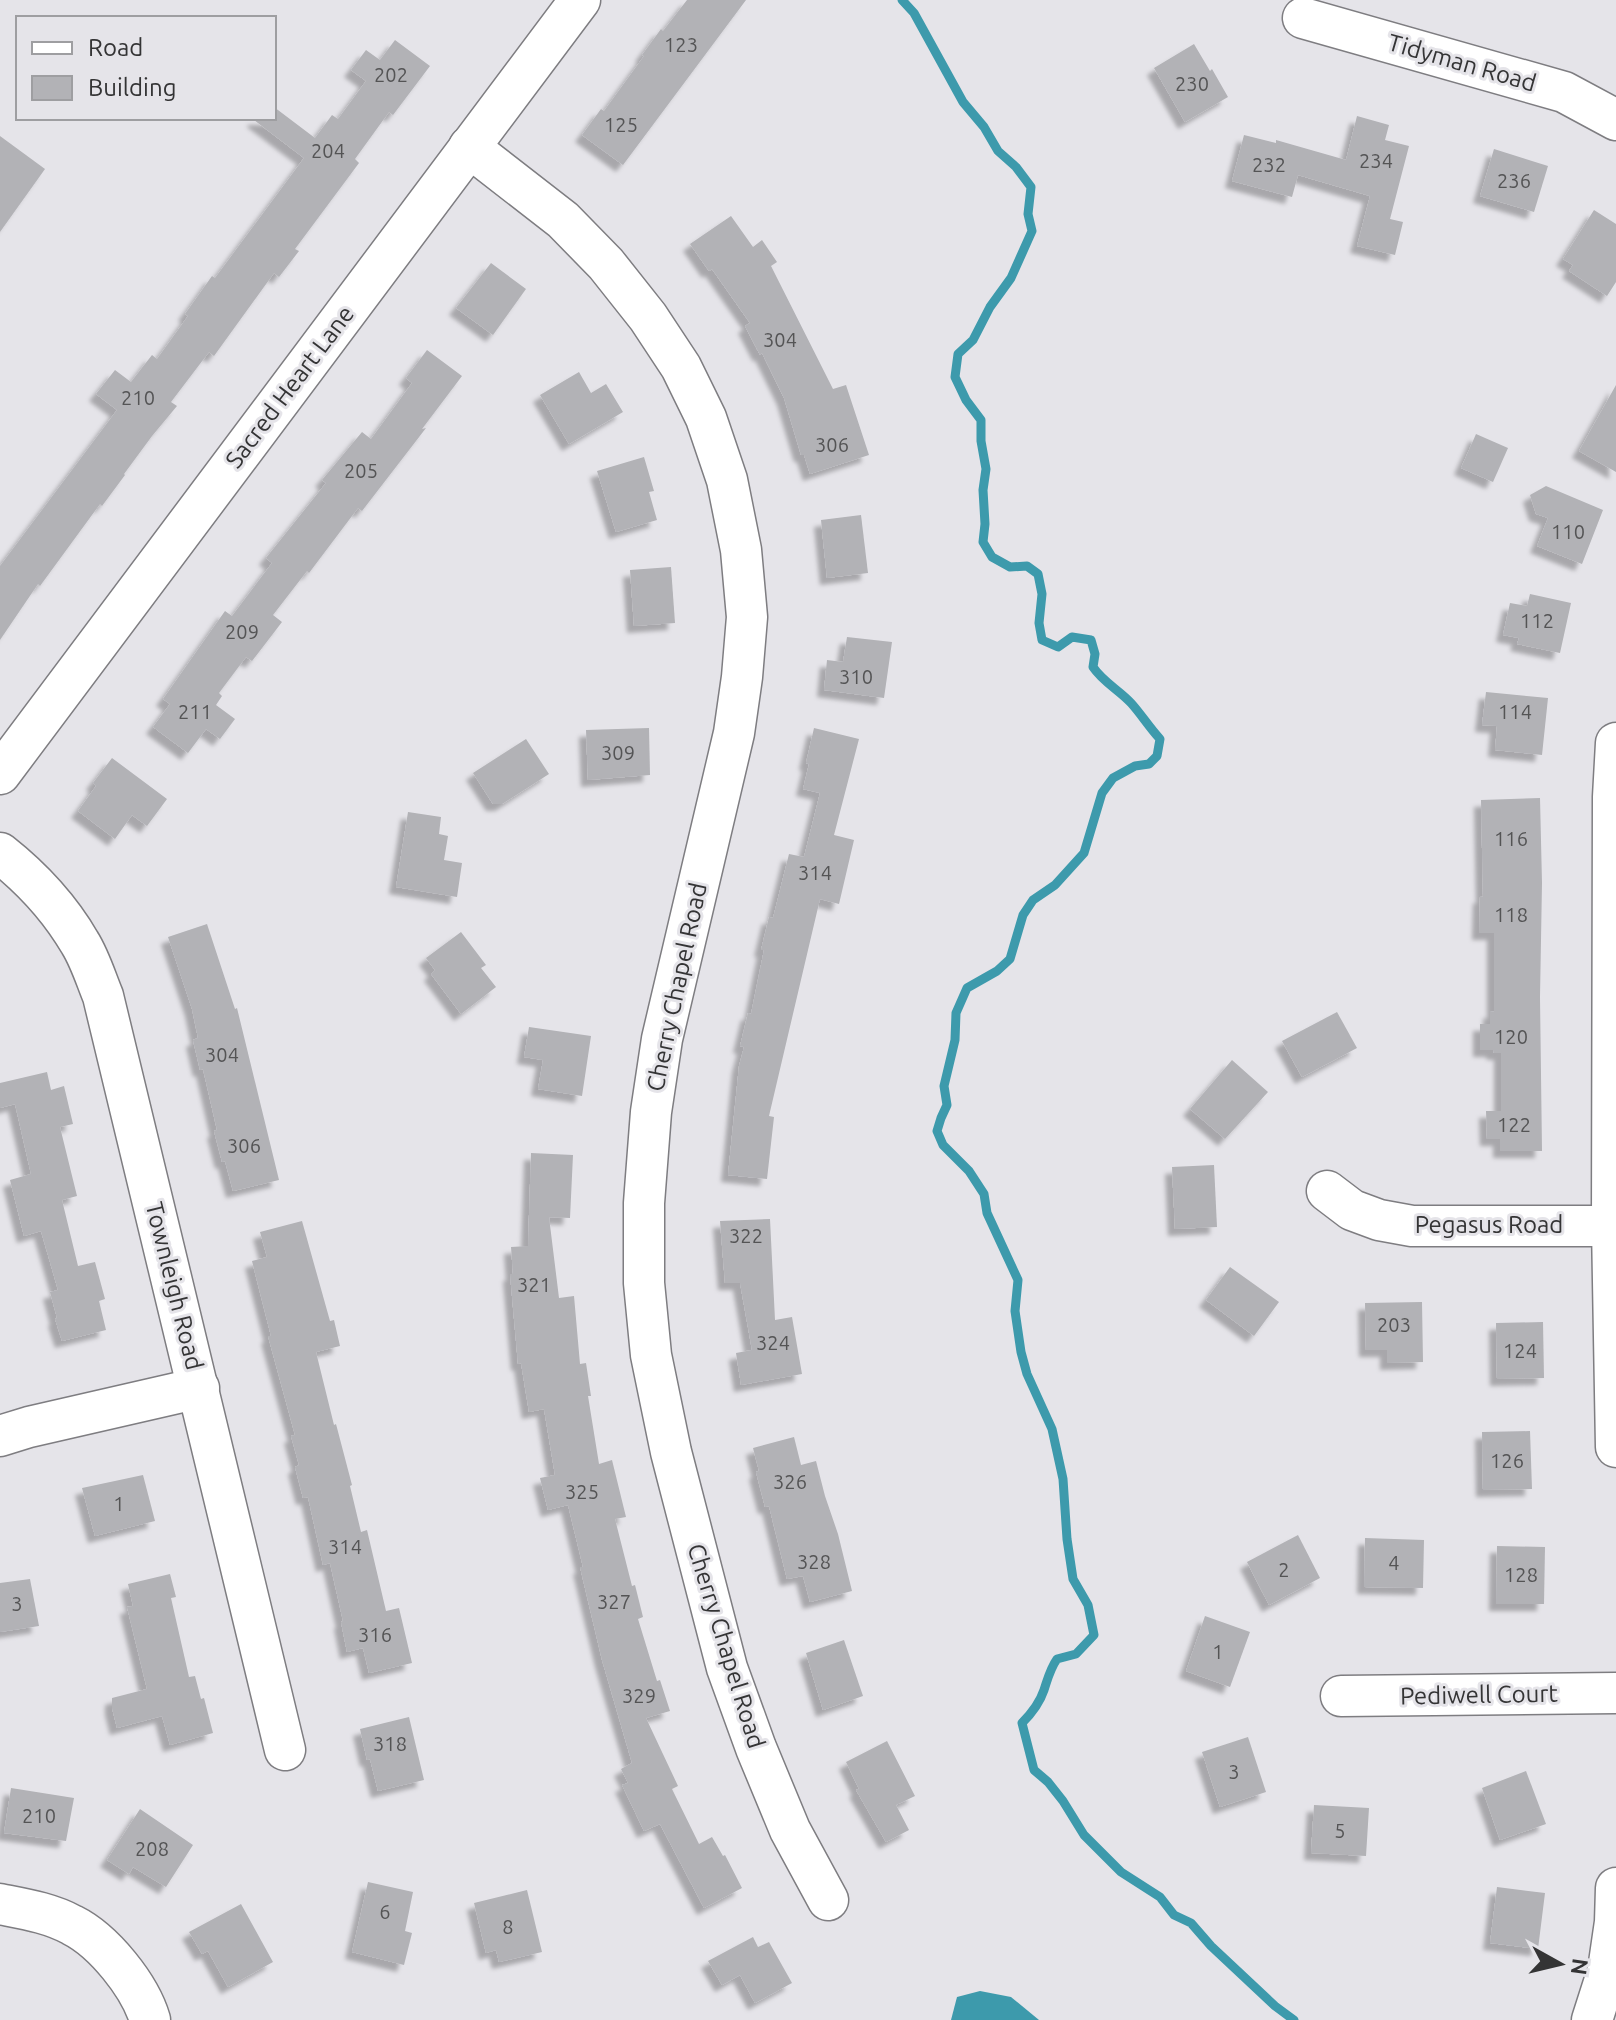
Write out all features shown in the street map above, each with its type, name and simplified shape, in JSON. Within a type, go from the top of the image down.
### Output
[{"type":"street","name":"Sacred Heart Lane","points":[[0,774],[580,0]]},
{"type":"street","name":"Tidyman Road","points":[[1303,18],[1564,92],[1616,120]]},
{"type":"street","name":"Cherry Chapel Road","points":[[469,147],[563,220],[606,264],[648,317],[681,367],[706,418],[727,480],[739,536],[747,617],[742,677],[731,747],[660,1054],[651,1112],[644,1203],[644,1283],[651,1355],[671,1452],[727,1668],[790,1830],[828,1900]]},
{"type":"street","points":[[1616,743],[1613,813],[1612,1226],[1616,1447]]},
{"type":"street","name":"Townleigh Road","points":[[0,853],[23,871],[54,903],[82,945],[103,996],[285,1750]]},
{"type":"street","name":"Pegasus Road","points":[[1327,1191],[1352,1210],[1379,1220],[1412,1226],[1612,1226]]},
{"type":"street","points":[[0,1436],[199,1388]]},
{"type":"street","name":"Pediwell Court","points":[[1341,1696],[1616,1693]]},
{"type":"street","points":[[1592,2020],[1612,1970],[1616,1888]]},
{"type":"street","points":[[0,1904],[40,1912],[74,1925],[103,1948],[128,1977],[146,2006],[150,2020]]},
{"type":"water","points":[[980,1991],[1011,1997],[1039,2020],[951,2020],[957,1997]]},
{"type":"building","points":[[687,0],[746,0],[623,165],[582,135],[601,109],[604,111],[661,29],[663,31]]},
{"type":"building","points":[[395,40],[430,66],[393,115],[389,112],[355,159],[359,163],[295,249],[299,251],[279,277],[274,273],[214,356],[209,352],[171,402],[177,406],[40,586],[38,584],[0,640],[0,566],[117,410],[96,394],[115,370],[131,382],[152,355],[157,359],[212,276],[215,278],[304,158],[254,120],[276,120],[276,109],[315,138],[332,115],[338,119],[366,81],[351,70],[366,50],[380,60]]},
{"type":"building","points":[[1194,44],[1228,97],[1185,122],[1154,68]]},
{"type":"building","points":[[1357,116],[1389,125],[1385,140],[1409,146],[1390,219],[1403,222],[1395,255],[1357,246],[1370,196],[1298,175],[1292,197],[1232,181],[1244,135],[1276,143],[1276,140],[1346,160]]},
{"type":"building","points":[[0,136],[45,169],[0,232]]},
{"type":"building","points":[[1494,149],[1548,166],[1534,212],[1480,196]]},
{"type":"building","points":[[1594,210],[1616,224],[1616,282],[1607,296],[1569,271],[1573,265],[1563,259]]},
{"type":"building","points":[[731,216],[753,247],[762,240],[777,262],[771,266],[833,389],[846,385],[869,455],[810,474],[784,398],[745,326],[750,323],[690,244]]},
{"type":"building","points":[[491,263],[526,289],[493,335],[456,308]]},
{"type":"building","points":[[427,350],[462,376],[362,511],[358,508],[273,615],[282,622],[252,661],[246,657],[219,693],[222,696],[216,705],[235,719],[220,739],[206,729],[188,753],[153,727],[170,704],[163,699],[225,611],[232,616],[272,563],[266,558],[326,483],[322,480],[362,432],[371,439],[412,383],[406,378]]},
{"type":"building","points":[[579,372],[591,393],[606,384],[623,412],[569,444],[540,395]]},
{"type":"building","points":[[1616,385],[1616,472],[1579,451]]},
{"type":"building","points":[[1476,434],[1508,448],[1493,482],[1461,468]]},
{"type":"building","points":[[644,457],[654,491],[649,492],[657,520],[616,532],[597,471]]},
{"type":"building","points":[[1546,486],[1603,510],[1582,564],[1537,546],[1548,518],[1536,514],[1530,495]]},
{"type":"building","points":[[861,515],[868,573],[827,578],[821,520]]},
{"type":"building","points":[[671,567],[675,623],[634,626],[630,570]]},
{"type":"building","points":[[1530,594],[1571,603],[1560,653],[1517,644],[1519,638],[1503,635],[1510,603],[1527,606]]},
{"type":"building","points":[[847,637],[892,642],[884,698],[824,690],[827,660],[843,662]]},
{"type":"building","points":[[1486,692],[1548,698],[1542,755],[1495,750],[1497,726],[1482,725]]},
{"type":"building","points":[[649,728],[650,775],[588,780],[586,730]]},
{"type":"building","points":[[814,728],[859,739],[834,835],[854,840],[839,904],[820,899],[769,1116],[774,1117],[767,1179],[728,1175],[739,1066],[744,1047],[740,1046],[748,1013],[751,1014],[764,950],[761,950],[769,917],[773,918],[789,854],[804,857],[820,793],[803,789]]},
{"type":"building","points":[[526,739],[549,774],[502,804],[493,804],[473,773]]},
{"type":"building","points":[[112,758],[167,799],[147,826],[132,815],[115,839],[78,811],[96,786],[93,783]]},
{"type":"building","points":[[1540,798],[1542,1151],[1500,1151],[1500,1139],[1487,1139],[1486,1111],[1501,1111],[1501,1053],[1480,1050],[1480,1024],[1490,1024],[1490,1011],[1494,1012],[1494,933],[1479,933],[1480,896],[1483,897],[1481,800]]},
{"type":"building","points":[[408,812],[441,817],[439,834],[448,836],[444,860],[462,863],[457,897],[396,887]]},
{"type":"building","points":[[207,924],[237,1008],[279,1180],[233,1191],[225,1161],[222,1162],[203,1069],[200,1070],[193,1040],[198,1038],[192,1009],[168,937]]},
{"type":"building","points":[[461,932],[486,965],[481,968],[496,987],[461,1014],[431,974],[435,970],[426,958]]},
{"type":"building","points":[[1337,1012],[1357,1048],[1302,1077],[1282,1041]]},
{"type":"building","points":[[529,1027],[591,1036],[582,1096],[538,1089],[543,1060],[524,1057]]},
{"type":"building","points":[[1232,1060],[1268,1092],[1225,1139],[1190,1109]]},
{"type":"building","points":[[47,1072],[51,1090],[64,1086],[73,1124],[60,1127],[77,1196],[62,1200],[78,1266],[95,1262],[105,1299],[99,1301],[106,1330],[62,1341],[50,1292],[58,1290],[41,1231],[24,1236],[10,1180],[31,1174],[15,1104],[0,1108],[0,1083]]},
{"type":"building","points":[[531,1153],[573,1155],[570,1218],[549,1217],[559,1298],[574,1296],[580,1364],[586,1363],[599,1464],[612,1460],[626,1517],[615,1519],[643,1617],[638,1619],[657,1681],[660,1680],[670,1711],[646,1718],[678,1786],[672,1789],[699,1844],[712,1837],[742,1888],[704,1908],[660,1824],[644,1831],[622,1785],[628,1783],[621,1769],[632,1763],[602,1660],[568,1505],[548,1510],[540,1478],[555,1475],[544,1409],[529,1412],[521,1363],[518,1364],[510,1274],[513,1274],[511,1247],[528,1246]]},
{"type":"building","points":[[1214,1165],[1217,1227],[1175,1229],[1172,1167]]},
{"type":"building","points":[[770,1219],[775,1320],[792,1317],[802,1374],[741,1385],[736,1353],[752,1350],[740,1283],[725,1283],[720,1221]]},
{"type":"building","points":[[302,1221],[340,1346],[316,1352],[334,1425],[352,1485],[361,1532],[367,1530],[386,1611],[399,1608],[412,1663],[369,1673],[363,1648],[347,1652],[330,1563],[323,1565],[308,1497],[303,1498],[291,1436],[295,1435],[268,1336],[271,1336],[252,1261],[267,1257],[260,1232]]},
{"type":"building","points":[[1230,1267],[1279,1302],[1254,1336],[1206,1300]]},
{"type":"building","points":[[1422,1302],[1423,1362],[1387,1363],[1387,1350],[1366,1350],[1365,1303]]},
{"type":"building","points":[[1543,1322],[1544,1378],[1497,1379],[1496,1323]]},
{"type":"building","points":[[1530,1431],[1532,1489],[1483,1490],[1482,1432]]},
{"type":"building","points":[[794,1437],[801,1465],[816,1461],[852,1591],[810,1602],[803,1576],[787,1579],[769,1506],[765,1507],[753,1448]]},
{"type":"building","points":[[143,1475],[155,1521],[95,1536],[82,1488]]},
{"type":"building","points":[[1298,1535],[1320,1578],[1269,1605],[1247,1562]]},
{"type":"building","points":[[1365,1538],[1424,1540],[1423,1588],[1364,1587]]},
{"type":"building","points":[[1497,1546],[1545,1547],[1544,1604],[1496,1604]]},
{"type":"building","points":[[170,1574],[176,1597],[171,1598],[189,1677],[195,1676],[213,1733],[170,1745],[162,1716],[117,1728],[112,1698],[147,1689],[127,1607],[133,1606],[128,1584]]},
{"type":"building","points":[[30,1579],[39,1626],[0,1632],[0,1583]]},
{"type":"building","points":[[1205,1616],[1250,1632],[1230,1687],[1186,1671]]},
{"type":"building","points":[[844,1640],[863,1696],[823,1710],[806,1653]]},
{"type":"building","points":[[409,1717],[424,1780],[378,1791],[360,1729]]},
{"type":"building","points":[[1248,1737],[1266,1792],[1220,1807],[1202,1752]]},
{"type":"building","points":[[887,1741],[915,1796],[896,1805],[909,1830],[886,1842],[856,1790],[859,1789],[846,1762]]},
{"type":"building","points":[[1526,1771],[1546,1824],[1500,1840],[1482,1788]]},
{"type":"building","points":[[11,1788],[74,1798],[66,1841],[4,1833]]},
{"type":"building","points":[[1314,1805],[1369,1808],[1366,1856],[1311,1853]]},
{"type":"building","points":[[140,1809],[193,1845],[166,1887],[133,1867],[129,1874],[107,1860]]},
{"type":"building","points":[[368,1882],[413,1892],[405,1931],[412,1933],[404,1965],[352,1952]]},
{"type":"building","points":[[1497,1887],[1545,1893],[1538,1949],[1490,1943]]},
{"type":"building","points":[[527,1890],[542,1952],[499,1962],[496,1950],[486,1953],[474,1903]]},
{"type":"building","points":[[241,1904],[273,1962],[228,1987],[208,1951],[202,1954],[189,1932]]},
{"type":"building","points":[[753,1937],[758,1947],[769,1942],[792,1983],[755,2003],[740,1975],[722,1985],[708,1961]]},
{"type":"waterway","points":[[902,0],[914,13],[963,102],[984,127],[998,151],[1016,167],[1031,187],[1028,214],[1032,231],[1011,278],[990,307],[973,340],[958,354],[955,377],[966,400],[981,420],[986,469],[983,542],[992,557],[1010,567],[1027,566],[1038,574],[1042,594],[1039,623],[1042,640],[1058,647],[1072,637],[1091,640],[1095,654],[1093,667],[1131,703],[1160,739],[1157,756],[1149,764],[1135,766],[1113,778],[1102,793],[1084,853],[1055,885],[1033,900],[1023,915],[1010,959],[997,971],[967,988],[956,1013],[955,1040],[944,1086],[947,1105],[937,1131],[943,1145],[969,1171],[984,1194],[987,1213],[1018,1280],[1015,1311],[1021,1352],[1027,1374],[1052,1429],[1063,1479],[1073,1579],[1088,1605],[1094,1635],[1076,1654],[1057,1659],[1040,1699],[1022,1723],[1034,1770],[1063,1801],[1084,1835],[1121,1872],[1160,1897],[1174,1915],[1191,1923],[1211,1946],[1294,2020]]}]
